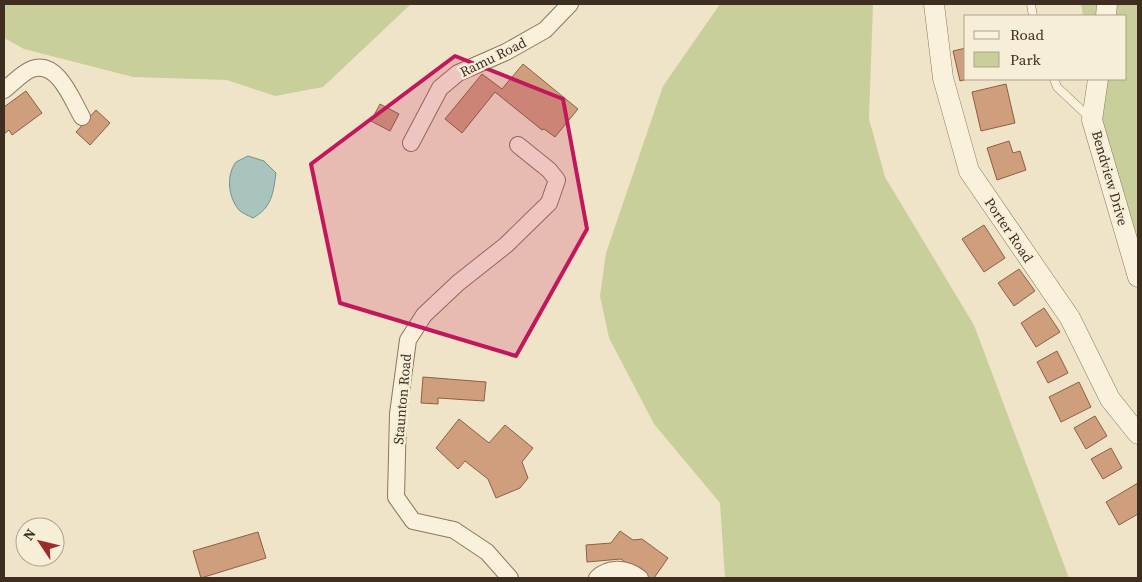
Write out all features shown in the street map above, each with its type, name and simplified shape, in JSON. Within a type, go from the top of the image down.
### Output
[{"type":"street","name":"Ramu Road","points":[[411,143],[440,88],[458,73],[506,52],[545,30],[570,4]]},
{"type":"street","name":"Porter Road","points":[[934,4],[943,78],[969,171],[1070,318],[1110,399],[1138,434]]},
{"type":"street","points":[[4,90],[33,69],[48,70],[59,77],[82,117]]},
{"type":"street","name":"Bendview Drive","points":[[1098,80],[1092,120],[1138,277]]},
{"type":"street","name":"Staunton Road","points":[[510,578],[487,552],[454,530],[413,521],[396,498],[398,423],[408,340],[424,315],[458,283],[506,245],[549,203],[557,180],[550,170],[518,144]]},
{"type":"street","points":[[1123,223],[1138,241]]},
{"type":"street","points":[[597,578],[604,571],[618,569],[640,578]]},
{"type":"lane","points":[[1054,80],[1057,87],[1092,120]]},
{"type":"highlighted area","points":[[455,56],[563,99],[587,229],[516,356],[340,303],[311,164]]},
{"type":"green space","points":[[4,4],[411,4],[323,87],[275,96],[227,80],[133,77],[24,49],[4,38]]},
{"type":"green space","points":[[720,4],[873,4],[869,119],[885,177],[974,325],[1069,578],[725,578],[720,503],[654,424],[609,338],[600,296],[606,253],[663,86]]},
{"type":"green space","points":[[1081,4],[1138,4],[1138,250],[1106,147],[1094,80],[1127,80],[1127,15],[1083,15]]},
{"type":"water","points":[[248,156],[264,161],[276,173],[268,204],[253,218],[239,210],[235,205],[230,186],[231,173],[236,162]]},
{"type":"building","points":[[964,48],[964,80],[960,81],[953,51]]},
{"type":"building","points":[[523,64],[578,109],[555,137],[544,129],[542,130],[495,92],[462,133],[445,119],[482,74],[502,89]]},
{"type":"building","points":[[1006,84],[1015,123],[981,131],[972,92]]},
{"type":"building","points":[[26,91],[42,113],[12,135],[9,130],[4,134],[4,107]]},
{"type":"building","points":[[380,104],[399,114],[390,131],[371,121]]},
{"type":"building","points":[[96,110],[110,123],[90,145],[76,132]]},
{"type":"building","points":[[1009,141],[1013,153],[1020,151],[1026,170],[997,180],[987,148]]},
{"type":"building","points":[[984,225],[1005,258],[984,272],[962,239]]},
{"type":"building","points":[[1019,269],[1035,291],[1014,306],[998,283]]},
{"type":"building","points":[[1044,308],[1060,332],[1036,347],[1021,323]]},
{"type":"building","points":[[1057,351],[1068,373],[1048,383],[1037,362]]},
{"type":"building","points":[[423,377],[486,382],[484,401],[438,398],[438,404],[421,403]]},
{"type":"building","points":[[1079,382],[1091,407],[1061,422],[1049,397]]},
{"type":"building","points":[[1095,416],[1107,436],[1086,449],[1074,428]]},
{"type":"building","points":[[459,419],[489,443],[505,425],[533,448],[522,462],[528,478],[520,488],[496,498],[488,479],[465,461],[458,469],[436,448]]},
{"type":"building","points":[[1111,448],[1122,468],[1103,479],[1091,459]]},
{"type":"building","points":[[1138,483],[1138,514],[1119,525],[1106,502]]},
{"type":"building","points":[[620,531],[633,540],[642,539],[668,558],[654,578],[647,578],[621,559],[587,562],[586,545],[611,543]]},
{"type":"building","points":[[258,532],[266,558],[201,578],[193,551]]}]
